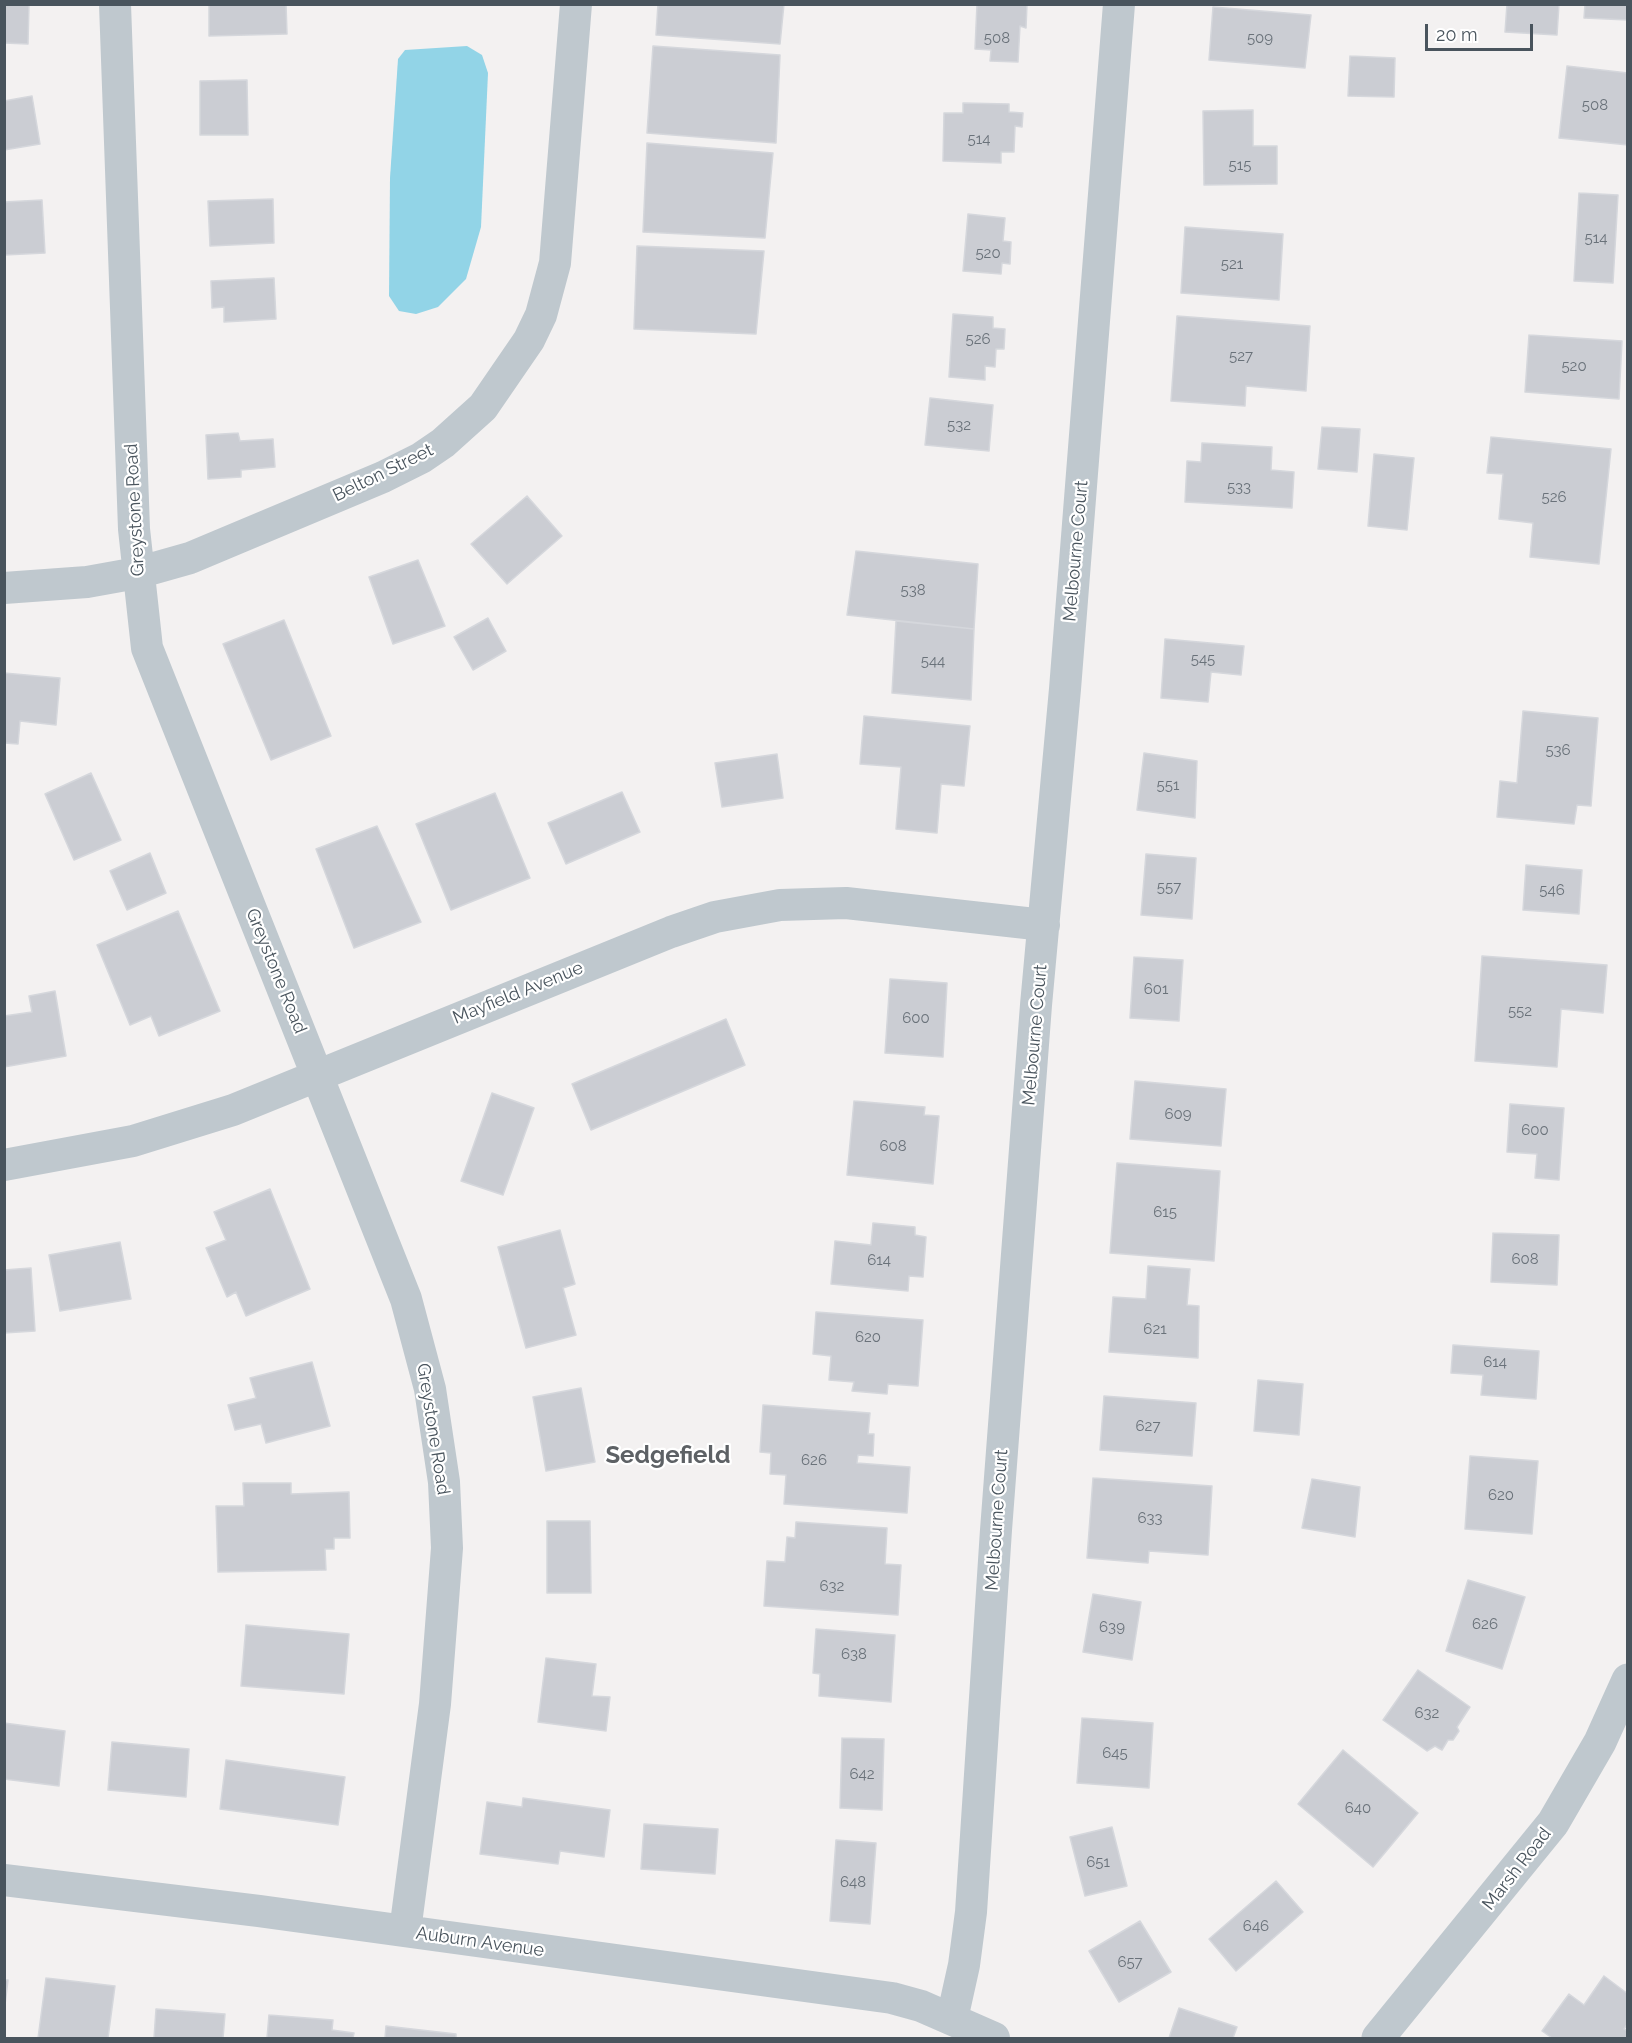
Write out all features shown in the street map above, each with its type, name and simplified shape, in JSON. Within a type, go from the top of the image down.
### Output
[{"type":"street","name":"Greystone Road","points":[[115,4],[137,573],[147,648],[406,1299],[430,1389],[444,1482],[447,1548],[435,1704],[405,1932]]},
{"type":"street","name":"Belton Street","points":[[4,588],[87,582],[137,573],[190,558],[383,477],[421,458],[443,443],[483,407],[501,385],[529,340],[541,315],[555,263],[576,4]]},
{"type":"street","name":"Melbourne Court","points":[[952,2019],[964,1965],[971,1912],[996,1530],[1119,4]]},
{"type":"street","name":"Mayfield Avenue","points":[[4,1165],[133,1141],[233,1110],[671,932],[715,917],[780,905],[846,903],[1044,925]]},
{"type":"street","name":"Marsh Road","points":[[1378,2038],[1498,1894],[1553,1823],[1600,1742],[1628,1680]]},
{"type":"street","name":"Auburn Avenue","points":[[4,1880],[892,1998],[921,2006],[952,2019]]},
{"type":"street","points":[[952,2019],[994,2038]]},
{"type":"water","points":[[467,46],[482,55],[488,73],[481,227],[466,279],[438,307],[416,314],[399,311],[389,296],[390,178],[398,59],[405,50]]},
{"type":"building","points":[[4,4],[29,4],[28,44],[4,43]]},
{"type":"building","points":[[209,4],[286,4],[287,34],[209,36]]},
{"type":"building","points":[[658,4],[784,4],[780,44],[656,35]]},
{"type":"building","points":[[977,4],[1027,4],[1026,28],[1020,26],[1018,62],[990,61],[991,50],[975,49]]},
{"type":"building","points":[[1507,4],[1559,4],[1557,35],[1505,32]]},
{"type":"building","points":[[1585,4],[1628,4],[1628,20],[1584,18]]},
{"type":"building","points":[[1213,7],[1311,15],[1305,68],[1209,60]]},
{"type":"building","points":[[653,46],[780,55],[776,143],[647,133]]},
{"type":"building","points":[[1350,56],[1395,58],[1394,97],[1348,96]]},
{"type":"building","points":[[1567,66],[1628,73],[1628,145],[1559,138]]},
{"type":"building","points":[[247,80],[248,135],[200,135],[200,81]]},
{"type":"building","points":[[32,96],[40,144],[4,150],[4,101]]},
{"type":"building","points":[[963,103],[1009,104],[1009,112],[1023,113],[1022,127],[1015,126],[1014,152],[1001,152],[1001,163],[943,161],[944,113],[963,113]]},
{"type":"building","points":[[1253,110],[1253,146],[1277,146],[1277,184],[1204,185],[1203,111]]},
{"type":"building","points":[[647,143],[773,153],[765,238],[643,232]]},
{"type":"building","points":[[1579,193],[1618,195],[1613,283],[1574,281]]},
{"type":"building","points":[[273,199],[274,243],[210,246],[208,201]]},
{"type":"building","points":[[42,200],[45,253],[4,255],[4,202]]},
{"type":"building","points":[[968,214],[1005,218],[1003,241],[1011,242],[1010,264],[1002,263],[1001,274],[963,271]]},
{"type":"building","points":[[1185,227],[1283,234],[1279,300],[1181,293]]},
{"type":"building","points":[[637,246],[764,251],[756,334],[634,329]]},
{"type":"building","points":[[274,278],[276,319],[224,322],[224,307],[212,308],[211,281]]},
{"type":"building","points":[[953,314],[993,317],[993,328],[1005,329],[1004,349],[996,349],[995,367],[985,366],[985,380],[949,377]]},
{"type":"building","points":[[1177,316],[1310,326],[1306,391],[1246,386],[1245,406],[1171,401]]},
{"type":"building","points":[[1529,335],[1622,341],[1619,399],[1525,392]]},
{"type":"building","points":[[930,398],[993,405],[989,451],[925,445]]},
{"type":"building","points":[[1322,427],[1360,429],[1357,472],[1318,469]]},
{"type":"building","points":[[238,433],[240,441],[273,439],[275,467],[241,470],[241,477],[208,479],[206,435]]},
{"type":"building","points":[[1491,437],[1611,449],[1599,564],[1530,557],[1533,523],[1499,519],[1503,474],[1487,473]]},
{"type":"building","points":[[1202,443],[1272,447],[1271,470],[1294,472],[1292,508],[1185,502],[1187,461],[1201,462]]},
{"type":"building","points":[[1374,454],[1414,458],[1407,530],[1368,526]]},
{"type":"building","points":[[527,496],[562,536],[507,584],[471,544]]},
{"type":"building","points":[[856,551],[978,564],[974,629],[847,615]]},
{"type":"building","points":[[418,560],[445,626],[393,644],[369,577]]},
{"type":"building","points":[[488,618],[506,651],[473,670],[454,637]]},
{"type":"building","points":[[284,620],[331,736],[271,760],[223,644]]},
{"type":"building","points":[[896,621],[974,629],[971,700],[892,693]]},
{"type":"building","points":[[1165,639],[1244,646],[1241,675],[1211,672],[1208,702],[1161,698]]},
{"type":"building","points":[[4,673],[60,678],[56,725],[20,721],[18,744],[4,743]]},
{"type":"building","points":[[1523,711],[1598,718],[1591,806],[1577,805],[1574,824],[1497,817],[1500,781],[1517,783]]},
{"type":"building","points":[[864,716],[970,726],[964,786],[941,784],[937,833],[896,829],[901,767],[860,764]]},
{"type":"building","points":[[1144,753],[1197,761],[1195,818],[1137,810]]},
{"type":"building","points":[[777,754],[783,798],[722,807],[715,763]]},
{"type":"building","points":[[91,773],[121,840],[74,860],[45,794]]},
{"type":"building","points":[[622,792],[640,832],[566,864],[548,823]]},
{"type":"building","points":[[495,793],[530,878],[451,910],[416,824]]},
{"type":"building","points":[[377,826],[421,922],[354,948],[316,849]]},
{"type":"building","points":[[150,853],[166,893],[127,910],[110,871]]},
{"type":"building","points":[[1146,854],[1196,858],[1192,919],[1141,915]]},
{"type":"building","points":[[1526,865],[1582,870],[1579,914],[1523,910]]},
{"type":"building","points":[[178,911],[220,1011],[159,1036],[151,1016],[130,1025],[97,945]]},
{"type":"building","points":[[1482,956],[1607,965],[1603,1013],[1561,1009],[1557,1067],[1475,1061]]},
{"type":"building","points":[[1134,957],[1183,960],[1179,1021],[1130,1018]]},
{"type":"building","points":[[890,979],[947,983],[943,1057],[885,1053]]},
{"type":"building","points":[[55,991],[66,1056],[4,1067],[4,1016],[32,1012],[29,996]]},
{"type":"building","points":[[726,1019],[745,1065],[591,1130],[572,1084]]},
{"type":"building","points":[[1135,1081],[1226,1089],[1221,1146],[1130,1139]]},
{"type":"building","points":[[492,1093],[534,1108],[503,1195],[461,1181]]},
{"type":"building","points":[[854,1101],[925,1107],[924,1115],[939,1116],[933,1184],[847,1175]]},
{"type":"building","points":[[1510,1104],[1564,1108],[1559,1180],[1535,1178],[1537,1154],[1507,1152]]},
{"type":"building","points":[[1117,1163],[1220,1171],[1214,1261],[1110,1253]]},
{"type":"building","points":[[270,1189],[310,1289],[246,1316],[236,1292],[227,1297],[206,1248],[226,1240],[214,1212]]},
{"type":"building","points":[[873,1223],[915,1227],[915,1235],[926,1237],[923,1277],[909,1276],[908,1291],[831,1284],[835,1241],[871,1245]]},
{"type":"building","points":[[560,1230],[575,1284],[563,1288],[576,1335],[526,1348],[498,1247]]},
{"type":"building","points":[[1493,1233],[1559,1235],[1557,1285],[1491,1282]]},
{"type":"building","points":[[120,1242],[131,1299],[60,1311],[49,1255]]},
{"type":"building","points":[[1148,1266],[1190,1269],[1187,1305],[1199,1306],[1198,1358],[1109,1352],[1113,1297],[1146,1299]]},
{"type":"building","points":[[31,1268],[35,1331],[4,1333],[4,1270]]},
{"type":"building","points":[[816,1312],[923,1320],[918,1386],[888,1384],[887,1394],[852,1391],[854,1382],[829,1380],[831,1356],[813,1354]]},
{"type":"building","points":[[1453,1345],[1539,1351],[1536,1399],[1481,1395],[1483,1375],[1451,1373]]},
{"type":"building","points":[[312,1362],[330,1426],[266,1443],[261,1424],[235,1430],[228,1405],[256,1398],[250,1378]]},
{"type":"building","points":[[1258,1380],[1303,1384],[1299,1435],[1254,1431]]},
{"type":"building","points":[[581,1388],[595,1462],[546,1471],[533,1397]]},
{"type":"building","points":[[1104,1396],[1196,1403],[1192,1456],[1100,1450]]},
{"type":"building","points":[[763,1405],[870,1413],[868,1434],[874,1434],[873,1456],[858,1455],[857,1463],[910,1467],[907,1513],[784,1504],[786,1475],[770,1474],[771,1453],[760,1452]]},
{"type":"building","points":[[1470,1456],[1538,1461],[1532,1534],[1465,1529]]},
{"type":"building","points":[[1093,1478],[1212,1486],[1208,1555],[1149,1551],[1148,1563],[1087,1558]]},
{"type":"building","points":[[1312,1479],[1360,1487],[1355,1537],[1302,1528]]},
{"type":"building","points":[[243,1483],[291,1483],[291,1494],[349,1492],[350,1538],[334,1538],[334,1549],[325,1549],[326,1570],[218,1572],[216,1506],[244,1506]]},
{"type":"building","points":[[547,1521],[590,1521],[591,1593],[547,1593]]},
{"type":"building","points":[[796,1522],[887,1528],[885,1564],[901,1565],[898,1615],[764,1606],[767,1561],[785,1562],[787,1537],[795,1538]]},
{"type":"building","points":[[1468,1580],[1525,1597],[1502,1669],[1446,1651]]},
{"type":"building","points":[[1093,1594],[1141,1602],[1132,1660],[1083,1652]]},
{"type":"building","points":[[246,1625],[349,1634],[344,1694],[241,1686]]},
{"type":"building","points":[[816,1629],[895,1635],[891,1702],[819,1696],[820,1674],[813,1673]]},
{"type":"building","points":[[546,1658],[596,1664],[592,1696],[610,1697],[606,1731],[538,1722]]},
{"type":"building","points":[[1418,1670],[1470,1707],[1457,1727],[1459,1731],[1453,1740],[1448,1740],[1442,1750],[1435,1746],[1427,1751],[1383,1720]]},
{"type":"building","points":[[1082,1718],[1153,1723],[1149,1788],[1077,1783]]},
{"type":"building","points":[[4,1723],[65,1731],[59,1786],[4,1779]]},
{"type":"building","points":[[842,1738],[884,1739],[882,1810],[840,1808]]},
{"type":"building","points":[[112,1742],[189,1749],[186,1797],[108,1790]]},
{"type":"building","points":[[1343,1750],[1418,1813],[1373,1867],[1298,1804]]},
{"type":"building","points":[[226,1760],[345,1777],[338,1825],[220,1809]]},
{"type":"building","points":[[523,1798],[610,1810],[604,1857],[560,1851],[558,1864],[480,1854],[487,1802],[522,1807]]},
{"type":"building","points":[[644,1824],[718,1829],[715,1874],[641,1869]]},
{"type":"building","points":[[1112,1827],[1127,1886],[1085,1896],[1070,1837]]},
{"type":"building","points":[[836,1840],[876,1843],[870,1924],[830,1921]]},
{"type":"building","points":[[1276,1881],[1303,1912],[1236,1971],[1209,1939]]},
{"type":"building","points":[[1140,1921],[1171,1972],[1119,2002],[1089,1951]]},
{"type":"building","points":[[1604,1976],[1628,1994],[1628,2023],[1624,2029],[1628,2031],[1628,2038],[1552,2038],[1542,2031],[1569,1994],[1584,2005]]},
{"type":"building","points":[[46,1978],[115,1986],[108,2038],[38,2038]]},
{"type":"building","points":[[4,1980],[8,1980],[4,2013]]},
{"type":"building","points":[[1179,2008],[1237,2027],[1233,2038],[1169,2038]]},
{"type":"building","points":[[156,2009],[225,2014],[223,2038],[154,2038]]},
{"type":"building","points":[[269,2015],[333,2020],[332,2030],[354,2033],[353,2038],[267,2038]]},
{"type":"building","points":[[386,2026],[456,2034],[456,2038],[385,2038]]},
{"type":"district","name":"Sedgefield","points":[[668,1456]]}]
